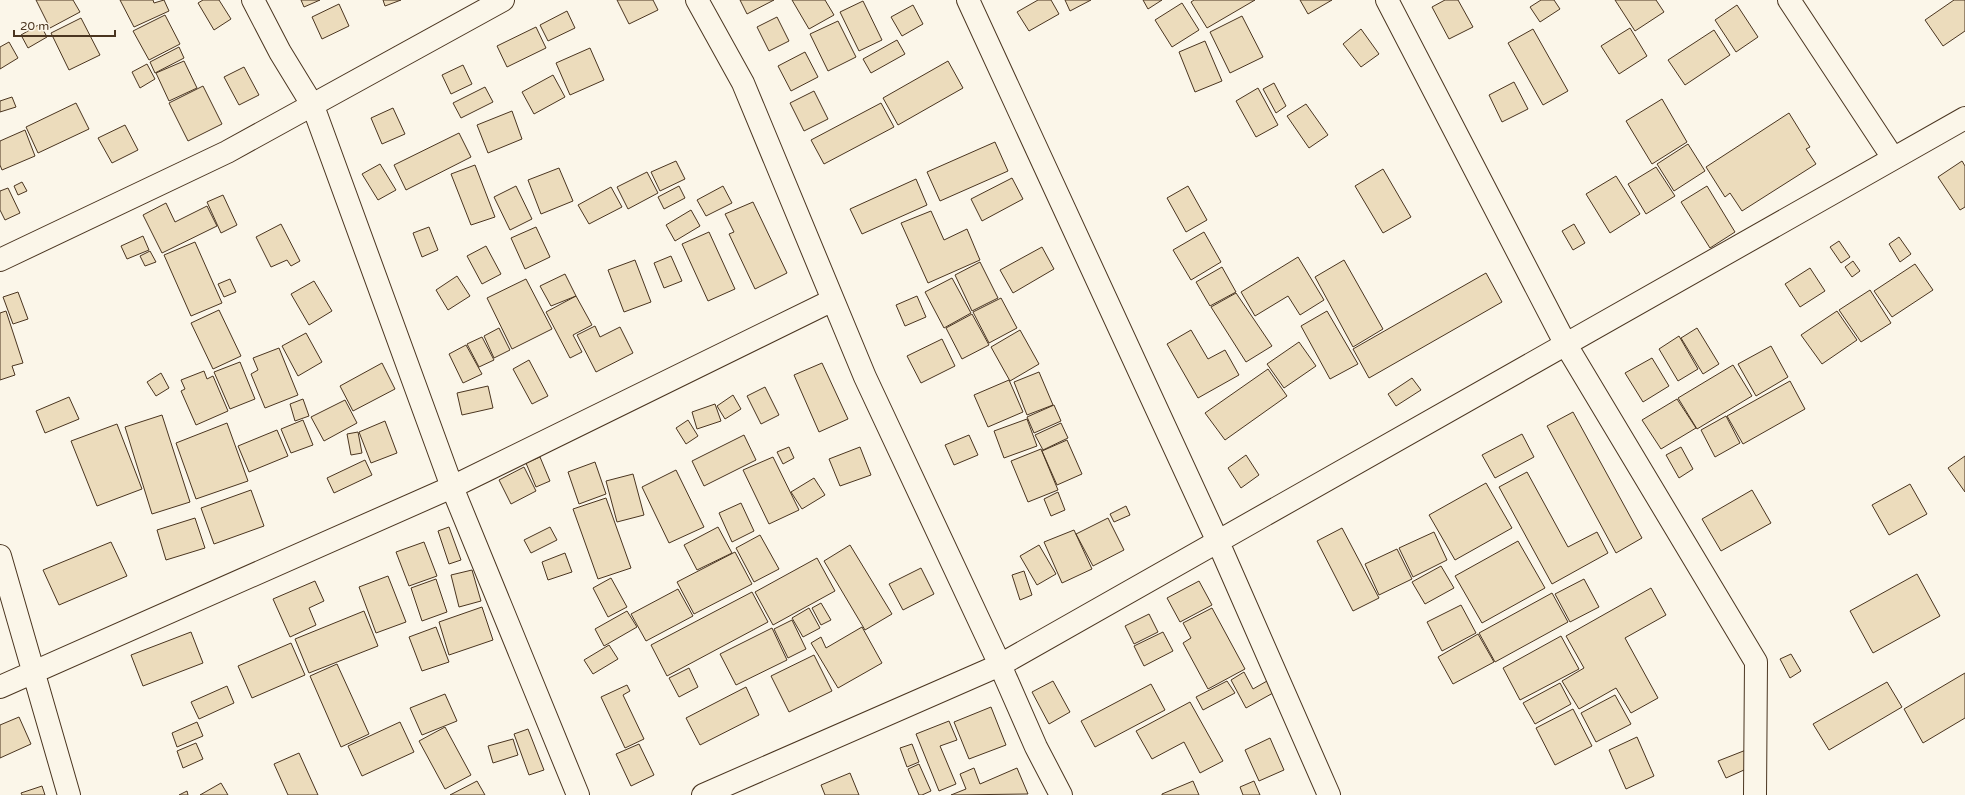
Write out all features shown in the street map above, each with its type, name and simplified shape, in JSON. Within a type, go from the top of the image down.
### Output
[{"type":"street","points":[[253,0],[280,52],[313,106],[452,487],[578,795]]},
{"type":"street","points":[[0,260],[227,152],[503,0]]},
{"type":"street","points":[[697,0],[743,83],[865,377],[1000,665],[1036,747],[1061,795]]},
{"type":"street","points":[[968,0],[1218,542],[1328,795]]},
{"type":"street","points":[[1387,0],[1566,345],[1756,662],[1755,795]]},
{"type":"street","points":[[1789,0],[1893,158]]},
{"type":"street","points":[[703,795],[1000,665],[1965,118]]},
{"type":"street","points":[[0,687],[452,487],[833,300]]},
{"type":"street","points":[[0,556],[69,795]]},
{"type":"building","points":[[36,0],[73,0],[80,12],[50,28]]},
{"type":"building","points":[[120,0],[153,0],[154,3],[164,0],[169,11],[134,27]]},
{"type":"building","points":[[203,0],[219,0],[231,19],[214,30],[198,3]]},
{"type":"building","points":[[301,0],[320,0],[304,7]]},
{"type":"building","points":[[383,0],[401,0],[385,6]]},
{"type":"building","points":[[617,0],[653,0],[658,10],[629,24]]},
{"type":"building","points":[[740,0],[774,0],[747,14]]},
{"type":"building","points":[[792,0],[825,0],[834,15],[809,29]]},
{"type":"building","points":[[1038,0],[1051,0],[1059,14],[1029,31],[1017,12]]},
{"type":"building","points":[[1065,0],[1091,0],[1070,11]]},
{"type":"building","points":[[1143,0],[1162,0],[1148,9]]},
{"type":"building","points":[[1194,0],[1255,0],[1207,28],[1191,2]]},
{"type":"building","points":[[1300,0],[1332,0],[1308,14]]},
{"type":"building","points":[[1445,0],[1458,0],[1473,27],[1449,39],[1432,7]]},
{"type":"building","points":[[1541,0],[1554,0],[1560,9],[1540,22],[1530,7]]},
{"type":"building","points":[[1615,0],[1656,0],[1664,12],[1635,31]]},
{"type":"building","points":[[1954,0],[1965,0],[1965,31],[1943,46],[1925,20]]},
{"type":"building","points":[[863,1],[882,40],[859,51],[840,12]]},
{"type":"building","points":[[1182,3],[1199,30],[1172,47],[1155,20]]},
{"type":"building","points":[[339,4],[349,26],[322,39],[312,17]]},
{"type":"building","points":[[913,5],[923,24],[902,36],[891,17]]},
{"type":"building","points":[[1737,5],[1758,37],[1736,52],[1715,20]]},
{"type":"building","points":[[567,11],[575,28],[548,41],[540,25]]},
{"type":"building","points":[[165,15],[180,44],[149,60],[133,31]]},
{"type":"building","points":[[1242,16],[1263,57],[1230,73],[1210,32]]},
{"type":"building","points":[[777,17],[789,41],[769,51],[757,27]]},
{"type":"building","points":[[81,18],[100,55],[69,70],[51,33]]},
{"type":"building","points":[[838,21],[856,57],[828,71],[810,34]]},
{"type":"building","points":[[40,24],[47,37],[28,48],[21,35]]},
{"type":"building","points":[[536,27],[546,48],[507,67],[497,46]]},
{"type":"building","points":[[1630,28],[1647,56],[1619,74],[1601,46]]},
{"type":"building","points":[[1361,29],[1379,54],[1361,67],[1343,44]]},
{"type":"building","points":[[1533,29],[1568,91],[1543,105],[1508,43]]},
{"type":"building","points":[[1714,30],[1730,55],[1685,85],[1668,60]]},
{"type":"building","points":[[897,40],[905,54],[871,73],[863,59]]},
{"type":"building","points":[[1205,41],[1222,81],[1195,92],[1179,52]]},
{"type":"building","points":[[9,42],[18,58],[0,69],[0,47]]},
{"type":"building","points":[[179,47],[184,58],[155,73],[150,62]]},
{"type":"building","points":[[590,48],[604,80],[570,95],[556,63]]},
{"type":"building","points":[[805,52],[818,77],[791,91],[778,66]]},
{"type":"building","points":[[184,61],[197,88],[169,101],[156,73]]},
{"type":"building","points":[[948,61],[963,88],[898,125],[883,98]]},
{"type":"building","points":[[147,64],[155,79],[140,88],[132,72]]},
{"type":"building","points":[[463,65],[472,84],[451,94],[442,75]]},
{"type":"building","points":[[244,67],[259,95],[239,105],[224,77]]},
{"type":"building","points":[[553,75],[565,97],[534,114],[522,92]]},
{"type":"building","points":[[1514,82],[1528,109],[1502,122],[1489,95]]},
{"type":"building","points":[[1274,83],[1286,106],[1276,113],[1263,89]]},
{"type":"building","points":[[203,86],[222,124],[188,141],[169,103]]},
{"type":"building","points":[[485,87],[493,102],[461,118],[453,103]]},
{"type":"building","points":[[1258,88],[1278,125],[1256,137],[1236,101]]},
{"type":"building","points":[[814,91],[828,119],[804,131],[790,103]]},
{"type":"building","points":[[12,97],[16,107],[0,112],[0,101]]},
{"type":"building","points":[[1662,99],[1687,142],[1652,164],[1626,121]]},
{"type":"building","points":[[76,103],[89,129],[38,153],[26,127]]},
{"type":"building","points":[[881,103],[894,127],[824,164],[811,140]]},
{"type":"building","points":[[1306,104],[1328,135],[1309,148],[1287,116]]},
{"type":"building","points":[[393,108],[405,134],[382,144],[371,118]]},
{"type":"building","points":[[512,111],[522,139],[488,153],[477,125]]},
{"type":"building","points":[[1789,113],[1810,147],[1806,149],[1816,164],[1742,211],[1730,193],[1725,197],[1706,167]]},
{"type":"building","points":[[125,125],[138,150],[112,163],[98,138]]},
{"type":"building","points":[[25,130],[35,156],[2,170],[0,165],[0,141]]},
{"type":"building","points":[[459,133],[471,157],[406,190],[394,165]]},
{"type":"building","points":[[995,142],[1008,171],[940,201],[927,172]]},
{"type":"building","points":[[1688,144],[1705,171],[1674,191],[1657,164]]},
{"type":"building","points":[[676,161],[685,179],[660,191],[651,172]]},
{"type":"building","points":[[1962,161],[1965,166],[1965,207],[1960,210],[1938,177]]},
{"type":"building","points":[[380,164],[396,190],[378,200],[362,174]]},
{"type":"building","points":[[475,165],[495,217],[471,225],[451,174]]},
{"type":"building","points":[[1656,167],[1675,196],[1646,214],[1628,184]]},
{"type":"building","points":[[559,168],[573,201],[541,214],[528,180]]},
{"type":"building","points":[[1383,169],[1411,217],[1383,233],[1355,186]]},
{"type":"building","points":[[647,172],[658,193],[628,209],[617,187]]},
{"type":"building","points":[[1616,176],[1640,214],[1610,233],[1586,194]]},
{"type":"building","points":[[1012,178],[1023,199],[982,221],[971,199]]},
{"type":"building","points":[[916,179],[927,205],[862,234],[850,209]]},
{"type":"building","points":[[22,182],[27,191],[18,195],[14,186]]},
{"type":"building","points":[[516,186],[532,219],[510,230],[494,197]]},
{"type":"building","points":[[679,186],[685,198],[664,209],[658,197]]},
{"type":"building","points":[[723,186],[732,203],[706,216],[697,200]]},
{"type":"building","points":[[1188,186],[1207,220],[1186,232],[1167,198]]},
{"type":"building","points":[[1707,186],[1735,232],[1710,248],[1681,202]]},
{"type":"building","points":[[611,187],[622,207],[589,224],[578,205]]},
{"type":"building","points":[[8,188],[20,213],[5,220],[0,210],[0,191]]},
{"type":"building","points":[[223,195],[237,225],[221,233],[207,202]]},
{"type":"building","points":[[753,202],[787,273],[755,289],[729,234],[734,232],[725,214]]},
{"type":"building","points":[[166,203],[175,222],[207,206],[217,226],[162,253],[143,215]]},
{"type":"building","points":[[691,210],[700,226],[675,241],[666,225]]},
{"type":"building","points":[[931,211],[944,240],[967,229],[980,260],[928,283],[901,223]]},
{"type":"building","points":[[281,224],[300,261],[291,266],[287,260],[271,267],[256,237]]},
{"type":"building","points":[[1574,224],[1585,243],[1573,250],[1562,231]]},
{"type":"building","points":[[429,227],[438,250],[422,257],[413,233]]},
{"type":"building","points":[[536,227],[550,257],[525,269],[511,238]]},
{"type":"building","points":[[709,232],[735,289],[708,301],[682,244]]},
{"type":"building","points":[[1204,232],[1221,262],[1191,280],[1173,250]]},
{"type":"building","points":[[143,236],[149,250],[127,259],[121,246]]},
{"type":"building","points":[[1899,237],[1911,254],[1900,262],[1889,244]]},
{"type":"building","points":[[1839,241],[1850,257],[1841,263],[1830,247]]},
{"type":"building","points":[[195,242],[222,303],[191,316],[164,255]]},
{"type":"building","points":[[486,246],[501,274],[482,284],[467,256]]},
{"type":"building","points":[[1042,247],[1054,269],[1013,293],[1000,270]]},
{"type":"building","points":[[150,251],[156,262],[145,266],[140,256]]},
{"type":"building","points":[[671,256],[682,281],[664,288],[654,263]]},
{"type":"building","points":[[1298,257],[1324,300],[1300,315],[1288,296],[1255,316],[1241,292]]},
{"type":"building","points":[[635,260],[651,302],[624,312],[608,270]]},
{"type":"building","points":[[1344,260],[1383,329],[1353,347],[1315,277]]},
{"type":"building","points":[[1853,261],[1860,271],[1852,277],[1845,267]]},
{"type":"building","points":[[980,262],[998,298],[972,311],[955,275]]},
{"type":"building","points":[[1915,264],[1933,290],[1892,317],[1874,291]]},
{"type":"building","points":[[1222,267],[1236,292],[1210,306],[1196,282]]},
{"type":"building","points":[[1810,268],[1825,291],[1800,307],[1785,284]]},
{"type":"building","points":[[1486,273],[1502,302],[1369,378],[1353,349]]},
{"type":"building","points":[[565,274],[576,296],[551,306],[540,286]]},
{"type":"building","points":[[457,276],[470,296],[448,310],[436,290]]},
{"type":"building","points":[[952,278],[971,313],[944,328],[925,292]]},
{"type":"building","points":[[230,279],[236,292],[224,297],[218,284]]},
{"type":"building","points":[[526,279],[552,329],[512,349],[487,298]]},
{"type":"building","points":[[314,281],[332,311],[309,325],[291,294]]},
{"type":"building","points":[[1870,290],[1891,323],[1861,342],[1839,310]]},
{"type":"building","points":[[18,292],[28,319],[13,324],[3,297]]},
{"type":"building","points":[[1236,293],[1272,346],[1246,362],[1211,307]]},
{"type":"building","points":[[576,296],[592,325],[573,335],[582,352],[570,358],[546,312]]},
{"type":"building","points":[[917,296],[926,317],[905,326],[896,305]]},
{"type":"building","points":[[1001,298],[1017,328],[989,343],[973,312]]},
{"type":"building","points":[[219,310],[241,356],[213,369],[191,323]]},
{"type":"building","points":[[6,311],[23,363],[12,366],[15,375],[0,380],[0,313]]},
{"type":"building","points":[[1327,311],[1358,364],[1330,379],[1301,326]]},
{"type":"building","points":[[1837,311],[1857,340],[1822,364],[1801,335]]},
{"type":"building","points":[[972,314],[989,345],[962,359],[946,328]]},
{"type":"building","points":[[595,326],[600,337],[620,327],[633,353],[596,372],[577,335]]},
{"type":"building","points":[[499,328],[510,350],[494,358],[484,336]]},
{"type":"building","points":[[1697,328],[1719,364],[1703,374],[1681,338]]},
{"type":"building","points":[[1020,330],[1039,364],[1010,381],[991,347]]},
{"type":"building","points":[[1191,330],[1208,359],[1225,350],[1239,375],[1198,398],[1167,344]]},
{"type":"building","points":[[306,333],[322,362],[298,376],[282,346]]},
{"type":"building","points":[[1679,336],[1698,369],[1678,381],[1659,349]]},
{"type":"building","points":[[482,337],[494,360],[479,367],[467,344]]},
{"type":"building","points":[[942,339],[955,366],[921,383],[907,356]]},
{"type":"building","points":[[1299,342],[1316,366],[1284,388],[1267,364]]},
{"type":"building","points":[[466,345],[482,374],[463,383],[449,354]]},
{"type":"building","points":[[1771,346],[1788,377],[1756,396],[1738,364]]},
{"type":"building","points":[[279,348],[298,395],[265,408],[251,374],[258,370],[253,358]]},
{"type":"building","points":[[1652,358],[1669,386],[1643,402],[1625,373]]},
{"type":"building","points":[[529,360],[548,396],[532,404],[513,369]]},
{"type":"building","points":[[240,362],[255,399],[230,409],[214,372]]},
{"type":"building","points":[[382,363],[395,389],[353,411],[340,386]]},
{"type":"building","points":[[822,363],[848,419],[819,432],[794,375]]},
{"type":"building","points":[[1733,365],[1752,396],[1697,429],[1678,398]]},
{"type":"building","points":[[1268,369],[1287,396],[1225,440],[1205,413]]},
{"type":"building","points":[[204,371],[207,379],[213,376],[228,411],[196,425],[181,391],[185,389],[181,380]]},
{"type":"building","points":[[1039,372],[1053,405],[1027,415],[1014,382]]},
{"type":"building","points":[[161,373],[169,388],[156,396],[147,382]]},
{"type":"building","points":[[1412,378],[1421,390],[1396,406],[1388,394]]},
{"type":"building","points":[[1009,380],[1023,412],[988,427],[974,395]]},
{"type":"building","points":[[1790,381],[1805,409],[1743,444],[1727,416]]},
{"type":"building","points":[[488,386],[493,408],[462,415],[457,393]]},
{"type":"building","points":[[765,387],[779,415],[761,424],[747,396]]},
{"type":"building","points":[[733,395],[741,409],[725,419],[717,406]]},
{"type":"building","points":[[69,397],[79,419],[45,433],[36,411]]},
{"type":"building","points":[[303,399],[309,416],[295,421],[290,404]]},
{"type":"building","points":[[1677,399],[1696,428],[1661,449],[1642,420]]},
{"type":"building","points":[[345,400],[357,423],[324,441],[311,417]]},
{"type":"building","points":[[715,404],[721,421],[697,429],[692,412]]},
{"type":"building","points":[[1054,405],[1061,421],[1034,433],[1027,417]]},
{"type":"building","points":[[1573,412],[1642,538],[1616,553],[1547,426]]},
{"type":"building","points":[[162,415],[190,502],[152,514],[125,427]]},
{"type":"building","points":[[1726,416],[1740,443],[1715,457],[1701,430]]},
{"type":"building","points":[[1027,419],[1037,446],[1004,458],[994,431]]},
{"type":"building","points":[[303,420],[313,445],[291,453],[281,429]]},
{"type":"building","points":[[688,420],[698,436],[686,444],[676,428]]},
{"type":"building","points":[[385,421],[397,453],[371,463],[359,432]]},
{"type":"building","points":[[227,423],[248,481],[196,499],[176,443]]},
{"type":"building","points":[[1061,423],[1068,438],[1043,450],[1035,435]]},
{"type":"building","points":[[117,424],[142,489],[97,506],[71,441]]},
{"type":"building","points":[[277,430],[288,456],[249,472],[238,446]]},
{"type":"building","points":[[358,432],[362,453],[351,455],[347,434]]},
{"type":"building","points":[[1522,434],[1534,457],[1495,478],[1482,455]]},
{"type":"building","points":[[744,435],[756,460],[704,486],[692,461]]},
{"type":"building","points":[[969,435],[978,455],[954,465],[945,445]]},
{"type":"building","points":[[1067,440],[1082,474],[1057,485],[1042,451]]},
{"type":"building","points":[[789,447],[794,458],[783,464],[777,452]]},
{"type":"building","points":[[860,447],[871,475],[840,486],[829,459]]},
{"type":"building","points":[[1681,447],[1693,469],[1679,478],[1666,455]]},
{"type":"building","points":[[1041,449],[1058,490],[1028,502],[1011,461]]},
{"type":"building","points":[[1246,455],[1259,475],[1241,488],[1228,468]]},
{"type":"building","points":[[1965,456],[1965,492],[1948,468]]},
{"type":"building","points":[[540,457],[550,481],[536,487],[526,463]]},
{"type":"building","points":[[773,457],[799,510],[769,524],[743,470]]},
{"type":"building","points":[[365,460],[372,475],[334,493],[327,478]]},
{"type":"building","points":[[595,462],[606,494],[579,504],[568,472]]},
{"type":"building","points":[[524,467],[536,491],[511,504],[499,480]]},
{"type":"building","points":[[676,470],[704,527],[669,543],[642,487]]},
{"type":"building","points":[[1527,472],[1568,547],[1597,532],[1608,553],[1552,584],[1499,487]]},
{"type":"building","points":[[633,474],[644,515],[617,522],[606,481]]},
{"type":"building","points":[[814,478],[825,495],[802,509],[791,492]]},
{"type":"building","points":[[1486,483],[1512,528],[1455,560],[1429,515]]},
{"type":"building","points":[[1910,484],[1927,514],[1889,535],[1872,505]]},
{"type":"building","points":[[251,490],[264,526],[214,544],[201,508]]},
{"type":"building","points":[[1752,490],[1771,523],[1721,551],[1702,519]]},
{"type":"building","points":[[1058,492],[1065,510],[1051,516],[1044,499]]},
{"type":"building","points":[[606,498],[631,568],[598,579],[573,509]]},
{"type":"building","points":[[741,503],[754,531],[732,542],[719,513]]},
{"type":"building","points":[[1126,506],[1130,515],[1114,522],[1110,514]]},
{"type":"building","points":[[195,518],[205,548],[166,560],[157,530]]},
{"type":"building","points":[[1108,518],[1124,550],[1093,566],[1076,534]]},
{"type":"building","points":[[449,527],[461,560],[449,564],[438,531]]},
{"type":"building","points":[[550,527],[557,540],[531,553],[524,540]]},
{"type":"building","points":[[718,527],[732,553],[697,570],[684,545]]},
{"type":"building","points":[[1342,528],[1379,598],[1353,611],[1317,541]]},
{"type":"building","points":[[1074,530],[1092,569],[1062,583],[1044,542]]},
{"type":"building","points":[[1434,532],[1447,560],[1413,577],[1399,548]]},
{"type":"building","points":[[760,535],[779,569],[754,582],[736,548]]},
{"type":"building","points":[[1518,541],[1545,588],[1482,623],[1455,576]]},
{"type":"building","points":[[111,542],[127,576],[59,605],[43,570]]},
{"type":"building","points":[[424,542],[437,576],[409,586],[396,552]]},
{"type":"building","points":[[850,545],[892,614],[865,630],[824,561]]},
{"type":"building","points":[[1039,545],[1056,574],[1037,585],[1020,556]]},
{"type":"building","points":[[1397,549],[1412,579],[1379,595],[1365,564]]},
{"type":"building","points":[[735,552],[752,584],[694,614],[677,582]]},
{"type":"building","points":[[565,553],[572,572],[548,580],[542,562]]},
{"type":"building","points":[[817,558],[835,591],[773,625],[755,592]]},
{"type":"building","points":[[1441,566],[1454,588],[1425,604],[1412,582]]},
{"type":"building","points":[[921,568],[934,594],[903,610],[889,584]]},
{"type":"building","points":[[472,570],[481,601],[459,607],[451,575]]},
{"type":"building","points":[[1024,571],[1032,595],[1020,600],[1012,575]]},
{"type":"building","points":[[1917,574],[1940,616],[1873,653],[1850,611]]},
{"type":"building","points":[[388,576],[406,622],[376,633],[359,587]]},
{"type":"building","points":[[611,578],[627,607],[608,617],[593,588]]},
{"type":"building","points":[[436,579],[447,612],[422,621],[411,588]]},
{"type":"building","points":[[1584,579],[1599,607],[1570,622],[1555,594]]},
{"type":"building","points":[[315,581],[324,601],[309,608],[316,625],[290,637],[273,599]]},
{"type":"building","points":[[1199,581],[1212,605],[1180,622],[1167,598]]},
{"type":"building","points":[[1651,588],[1666,615],[1625,638],[1658,698],[1631,713],[1616,688],[1579,709],[1562,681],[1584,668],[1566,636]]},
{"type":"building","points":[[678,589],[693,616],[646,641],[631,614]]},
{"type":"building","points":[[752,592],[768,622],[667,676],[651,645]]},
{"type":"building","points":[[1552,593],[1568,622],[1495,662],[1479,633]]},
{"type":"building","points":[[821,603],[831,620],[821,625],[812,608]]},
{"type":"building","points":[[1461,605],[1476,633],[1442,651],[1427,622]]},
{"type":"building","points":[[482,607],[493,640],[449,655],[439,622]]},
{"type":"building","points":[[809,608],[820,628],[803,637],[792,618]]},
{"type":"building","points":[[1212,608],[1245,669],[1208,689],[1183,643],[1191,638],[1183,623]]},
{"type":"building","points":[[364,611],[378,646],[309,673],[295,639]]},
{"type":"building","points":[[627,611],[637,627],[604,646],[595,629]]},
{"type":"building","points":[[1149,614],[1158,632],[1134,644],[1125,626]]},
{"type":"building","points":[[792,620],[806,649],[788,658],[774,629]]},
{"type":"building","points":[[436,627],[449,662],[422,671],[409,637]]},
{"type":"building","points":[[862,627],[882,663],[838,688],[811,643],[821,637],[826,648]]},
{"type":"building","points":[[772,628],[787,660],[736,685],[720,654]]},
{"type":"building","points":[[191,632],[203,663],[143,686],[131,655]]},
{"type":"building","points":[[1163,632],[1173,651],[1144,666],[1134,646]]},
{"type":"building","points":[[1478,634],[1494,662],[1453,684],[1438,657]]},
{"type":"building","points":[[1561,636],[1579,669],[1520,700],[1503,668]]},
{"type":"building","points":[[291,643],[305,675],[252,698],[238,666]]},
{"type":"building","points":[[609,645],[618,659],[593,674],[584,660]]},
{"type":"building","points":[[1791,654],[1801,671],[1790,678],[1780,659]]},
{"type":"building","points":[[814,655],[832,691],[789,712],[771,676]]},
{"type":"building","points":[[337,664],[369,734],[341,747],[310,676]]},
{"type":"building","points":[[689,668],[698,687],[679,697],[669,678]]},
{"type":"building","points":[[1244,672],[1253,689],[1267,681],[1273,693],[1246,708],[1231,680]]},
{"type":"building","points":[[1965,673],[1965,718],[1923,743],[1904,709]]},
{"type":"building","points":[[1053,681],[1070,712],[1049,724],[1032,692]]},
{"type":"building","points":[[1227,681],[1235,693],[1203,710],[1196,697]]},
{"type":"building","points":[[1887,682],[1902,707],[1829,750],[1813,724]]},
{"type":"building","points":[[1560,683],[1571,704],[1535,724],[1523,703]]},
{"type":"building","points":[[1151,684],[1165,710],[1095,747],[1081,721]]},
{"type":"building","points":[[627,685],[630,691],[623,695],[644,739],[625,748],[601,697]]},
{"type":"building","points":[[227,686],[234,703],[199,719],[191,702]]},
{"type":"building","points":[[746,687],[759,715],[700,745],[686,718]]},
{"type":"building","points":[[445,694],[457,721],[422,735],[410,708]]},
{"type":"building","points":[[1615,695],[1631,724],[1596,742],[1581,713]]},
{"type":"building","points":[[1190,702],[1223,761],[1200,773],[1184,742],[1152,759],[1136,731]]},
{"type":"building","points":[[991,707],[1006,745],[969,759],[954,722]]},
{"type":"building","points":[[1573,709],[1592,746],[1555,765],[1536,728]]},
{"type":"building","points":[[19,717],[31,744],[0,758],[0,725]]},
{"type":"building","points":[[949,721],[957,740],[940,746],[956,784],[939,791],[916,734]]},
{"type":"building","points":[[197,722],[203,736],[177,747],[172,733]]},
{"type":"building","points":[[400,722],[414,752],[362,776],[348,746]]},
{"type":"building","points":[[445,727],[471,775],[445,789],[419,741]]},
{"type":"building","points":[[528,729],[544,770],[529,775],[514,734]]},
{"type":"building","points":[[1637,737],[1654,776],[1626,789],[1609,750]]},
{"type":"building","points":[[1270,738],[1284,770],[1259,781],[1245,750]]},
{"type":"building","points":[[513,739],[518,755],[493,763],[488,746]]},
{"type":"building","points":[[196,743],[203,759],[183,768],[177,751]]},
{"type":"building","points":[[639,744],[654,775],[631,786],[616,754]]},
{"type":"building","points":[[912,744],[919,762],[907,767],[900,748]]},
{"type":"building","points":[[1746,750],[1753,766],[1726,778],[1718,761]]},
{"type":"building","points":[[299,753],[318,795],[288,795],[274,764]]},
{"type":"building","points":[[919,764],[931,791],[922,795],[919,795],[908,769]]},
{"type":"building","points":[[974,768],[980,784],[1017,768],[1028,794],[951,795],[966,789],[960,774]]},
{"type":"building","points":[[850,773],[859,795],[825,795],[821,785]]},
{"type":"building","points":[[477,781],[485,795],[450,795]]},
{"type":"building","points":[[1193,781],[1199,795],[1162,795],[1162,794]]},
{"type":"building","points":[[1254,781],[1260,795],[1243,795],[1240,787]]},
{"type":"building","points":[[221,783],[228,795],[200,795]]},
{"type":"building","points":[[42,786],[45,795],[22,795],[21,793]]},
{"type":"building","points":[[187,791],[188,795],[179,795]]}]
